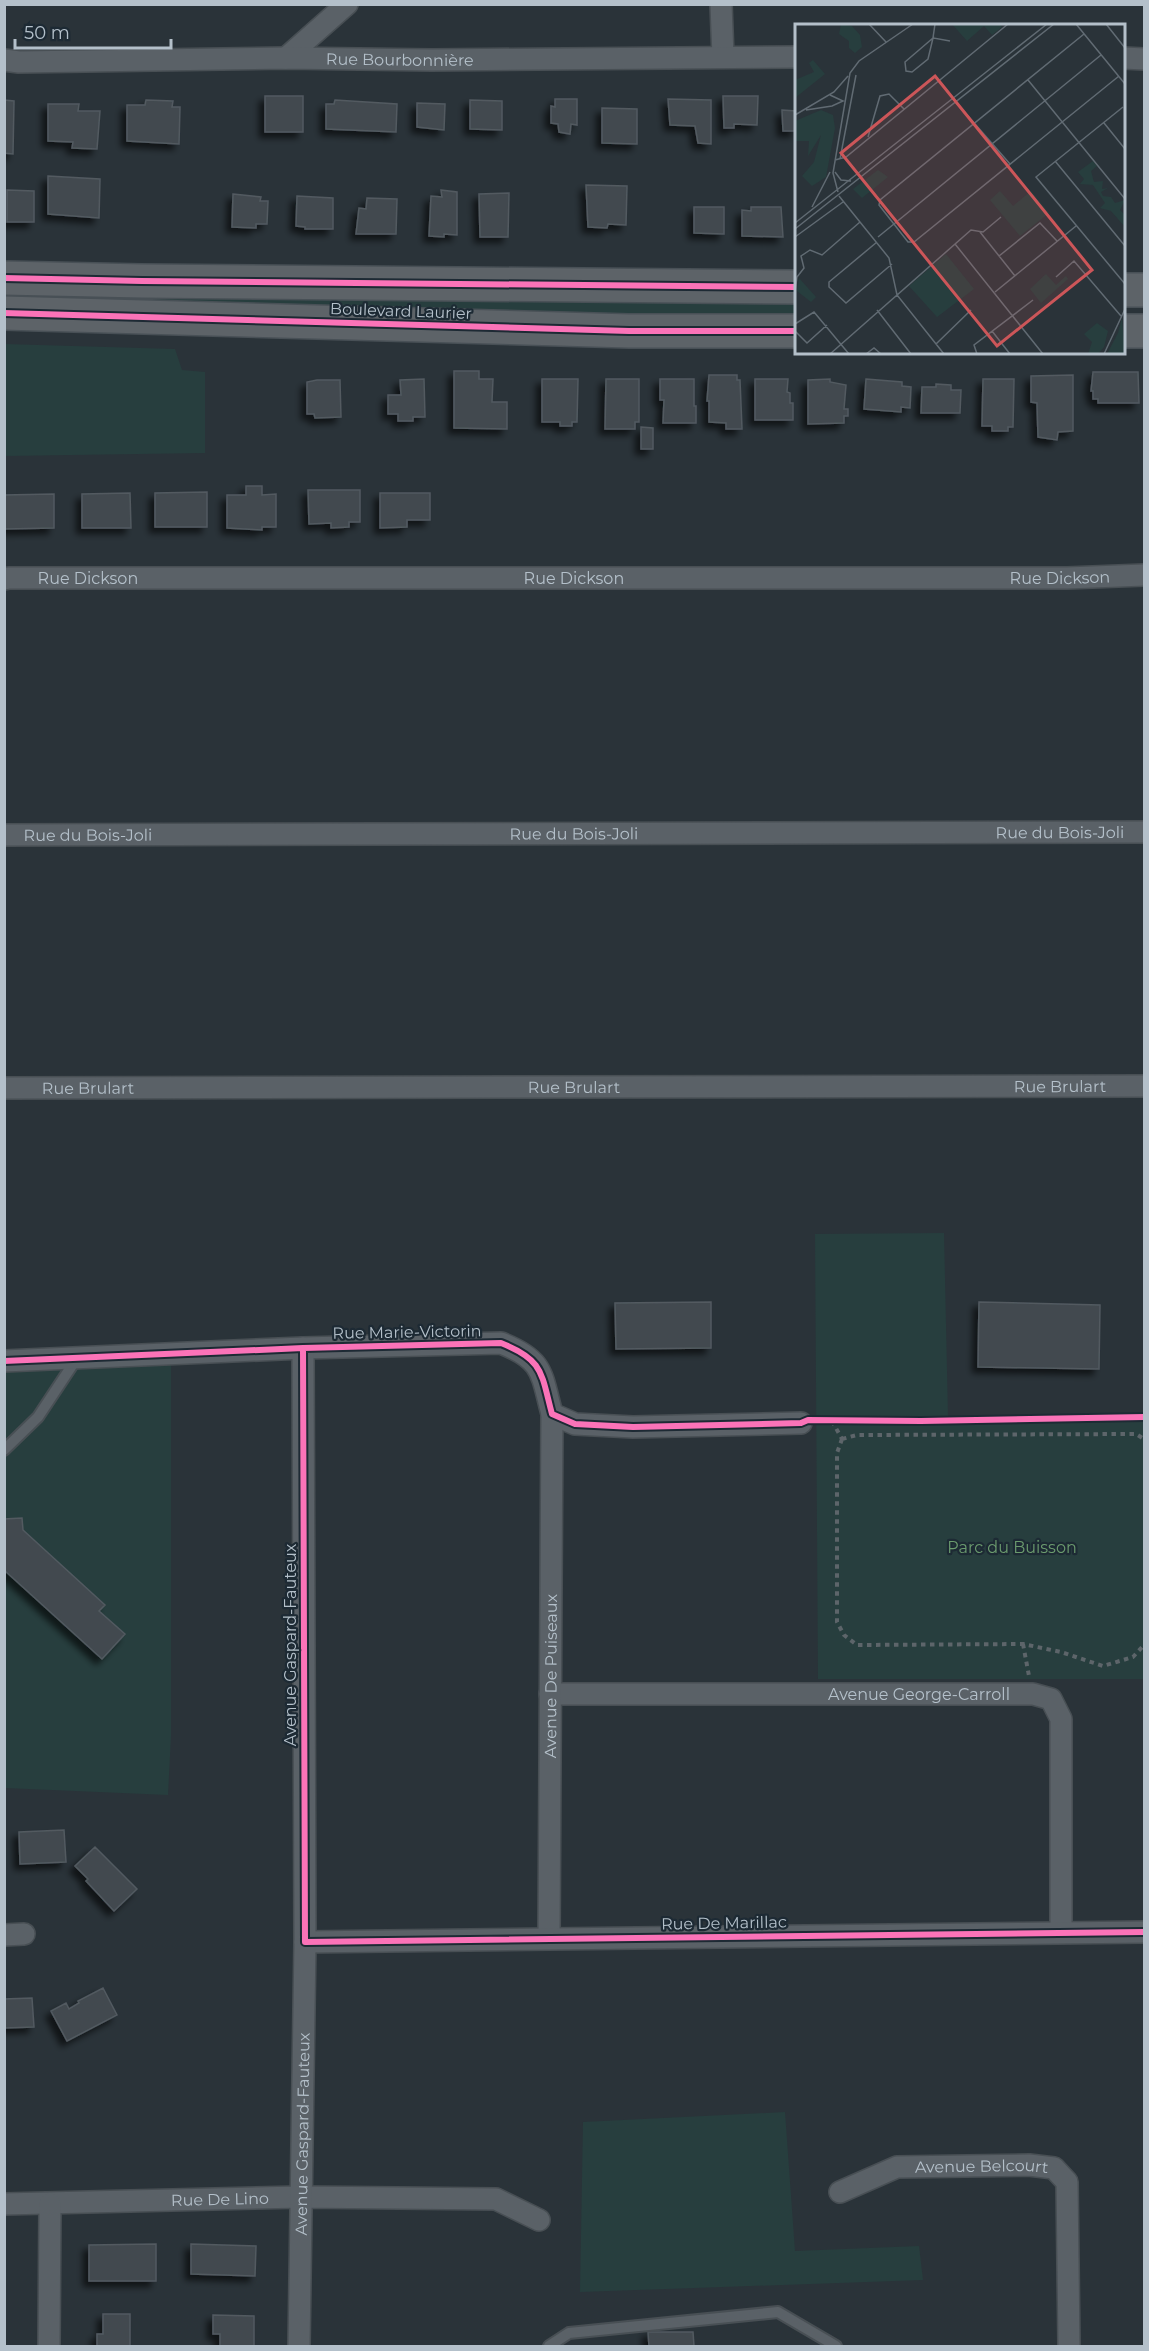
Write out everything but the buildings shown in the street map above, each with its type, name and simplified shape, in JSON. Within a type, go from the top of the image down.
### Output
[{"type":"main road","name":"Boulevard Laurier","points":[[4,278],[166,282],[795,287]]},
{"type":"main road","points":[[1125,290],[1144,290]]},
{"type":"main road","name":"Boulevard Laurier","points":[[4,313],[629,331],[795,331]]},
{"type":"main road","points":[[1125,331],[1144,331]]},
{"type":"street","points":[[286,58],[347,4]]},
{"type":"street","points":[[721,4],[723,57]]},
{"type":"street","name":"Rue Bourbonnière","points":[[4,60],[19,62],[286,58],[432,60],[795,57]]},
{"type":"street","points":[[1125,58],[1144,58]]},
{"type":"street","name":"Rue Dickson","points":[[4,579],[1067,578],[1144,575]]},
{"type":"street","name":"Rue du Bois-Joli","points":[[4,835],[1144,832]]},
{"type":"street","name":"Rue Brulart","points":[[4,1088],[1144,1086]]},
{"type":"street","name":"Rue Marie-Victorin","points":[[4,1361],[303,1348],[501,1343],[522,1352],[540,1370],[552,1414]]},
{"type":"street","name":"Avenue Gaspard-Fauteux","points":[[299,2346],[305,1942],[303,1348]]},
{"type":"street","points":[[552,1414],[575,1424],[633,1427],[801,1423]]},
{"type":"street","name":"Avenue De Puiseaux","points":[[549,1938],[552,1414]]},
{"type":"street","name":"Avenue George-Carroll","points":[[550,1694],[1033,1694],[1051,1700],[1061,1719],[1060,1932]]},
{"type":"street","name":"Rue De Marillac","points":[[305,1942],[1144,1932]]},
{"type":"street","name":"Avenue Belcourt","points":[[840,2192],[897,2167],[1029,2166],[1054,2168],[1067,2182],[1069,2346]]},
{"type":"street","name":"Rue De Lino","points":[[4,2204],[301,2197],[496,2199],[539,2220]]},
{"type":"street","points":[[49,2346],[50,2204]]},
{"type":"lane","points":[[4,1450],[38,1418],[77,1358]]},
{"type":"lane","points":[[549,2346],[569,2333],[778,2312],[836,2346]]},
{"type":"path","points":[[801,1423],[808,1420],[843,1421]]},
{"type":"path","points":[[832,1420],[843,1439]]},
{"type":"path","points":[[1144,1438],[1136,1434],[856,1435],[843,1439],[837,1453],[837,1622],[844,1635],[857,1645],[1023,1644],[1061,1652],[1103,1666],[1133,1657],[1144,1645]]},
{"type":"path","points":[[1023,1644],[1033,1694]]},
{"type":"green space","points":[[5,291],[795,300],[795,315],[506,315],[5,296]]},
{"type":"green space","points":[[5,344],[175,349],[182,370],[205,372],[205,453],[5,456]]},
{"type":"green space","name":"Parc du Buisson","points":[[944,1233],[948,1416],[1144,1413],[1144,1679],[818,1679],[815,1234]]},
{"type":"green space","points":[[171,1365],[171,1736],[168,1795],[5,1788],[4,1372]]},
{"type":"green space","points":[[785,2112],[795,2251],[919,2246],[923,2280],[580,2292],[583,2122]]},
{"type":"cycle path","points":[[4,278],[795,287]]},
{"type":"cycle path","points":[[4,313],[629,331],[795,331]]},
{"type":"cycle path","points":[[4,1361],[303,1348],[501,1343],[515,1349],[533,1362],[542,1378],[552,1414],[575,1424],[633,1427],[801,1423],[808,1420],[921,1421],[1144,1417]]},
{"type":"cycle path","points":[[303,1348],[305,1942],[1144,1932]]}]
